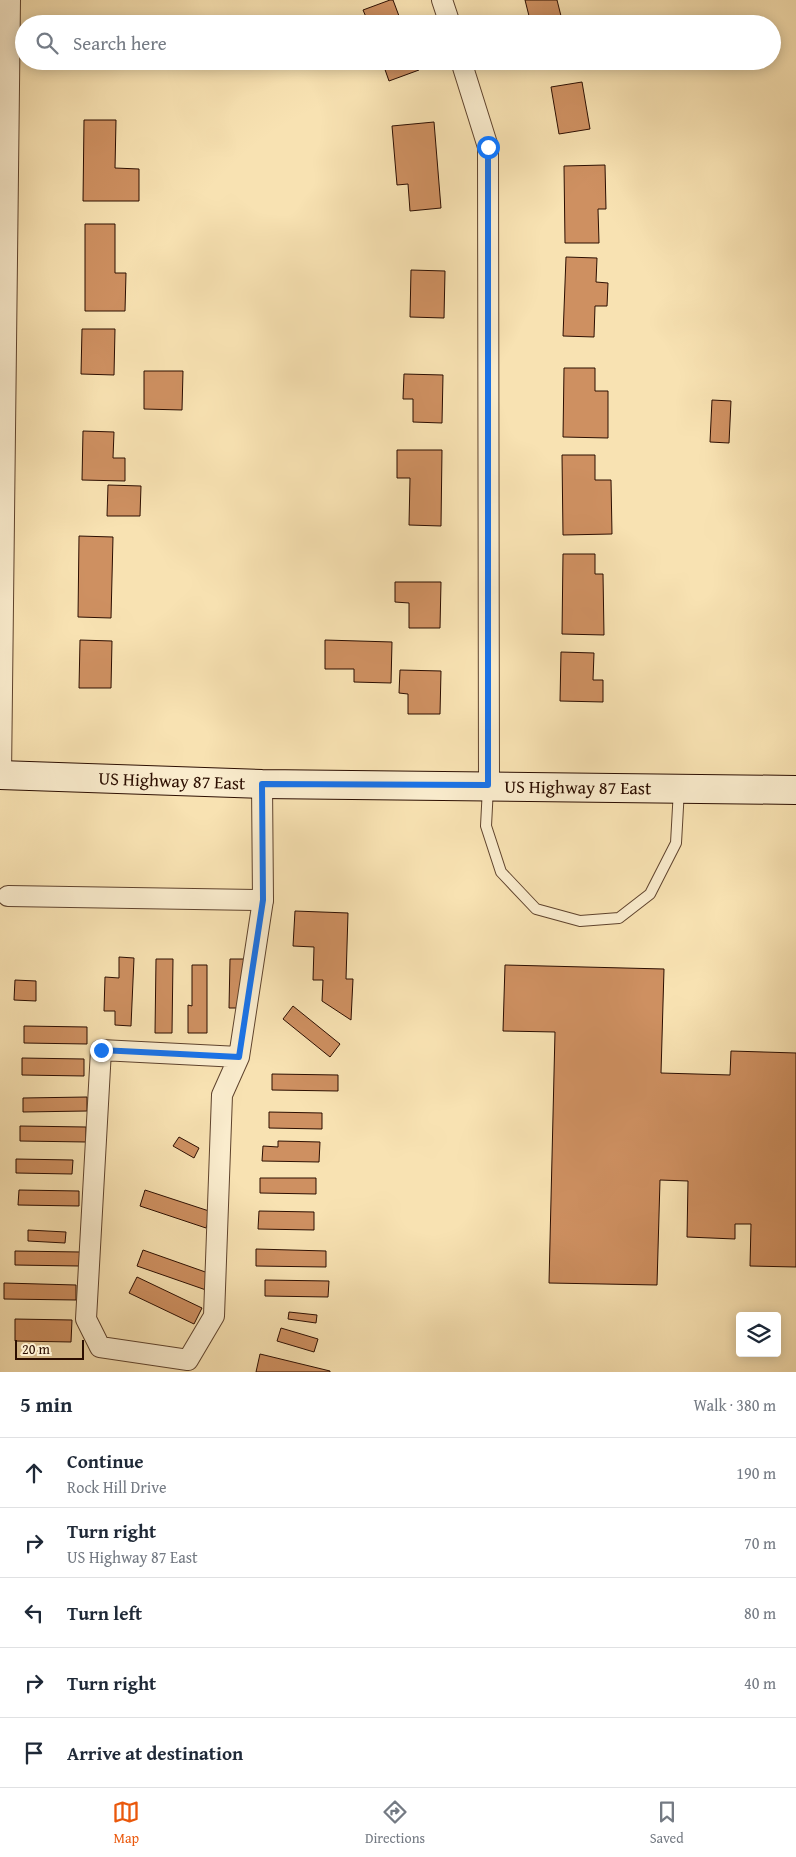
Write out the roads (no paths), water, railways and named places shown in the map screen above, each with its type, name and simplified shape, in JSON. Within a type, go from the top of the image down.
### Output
[{"type":"street","points":[[1,776],[4,191],[10,0]]},
{"type":"street","points":[[442,0],[447,15]]},
{"type":"street","points":[[464,70],[488,147],[488,785]]},
{"type":"street","name":"US Highway 87 East","points":[[1,776],[262,784],[488,785],[796,790]]},
{"type":"street","points":[[239,1057],[101,1050],[86,1319],[100,1347],[188,1360],[214,1316],[222,1095],[239,1057],[263,900],[262,784]]},
{"type":"street","points":[[8,896],[263,900]]},
{"type":"lane","points":[[488,785],[486,826],[501,872],[536,909],[580,921],[619,918],[650,894],[676,843],[679,788]]}]
